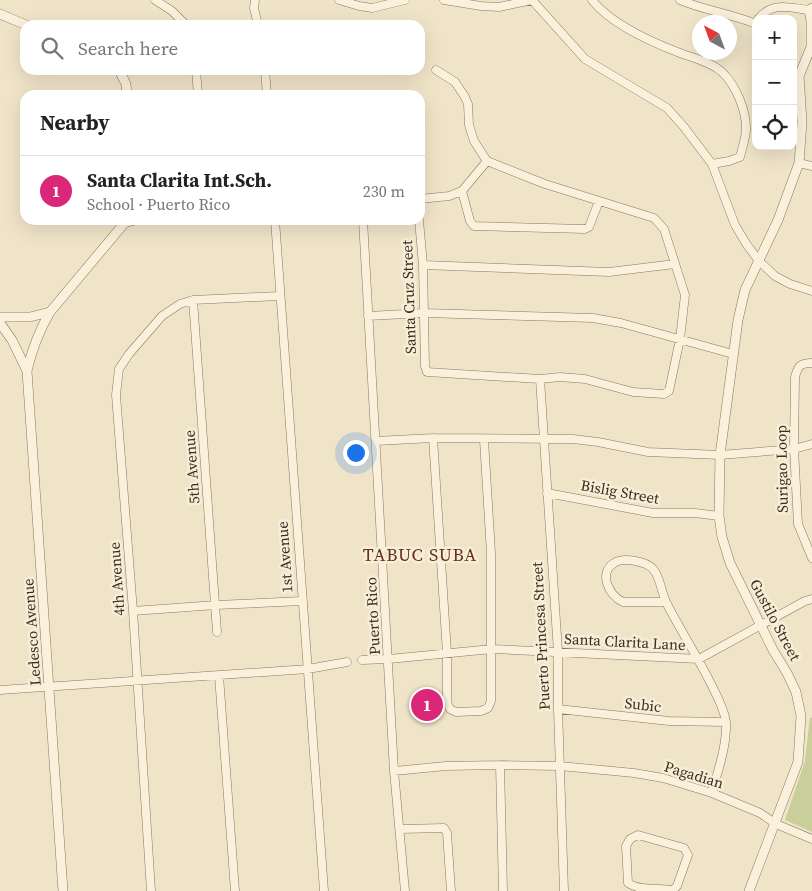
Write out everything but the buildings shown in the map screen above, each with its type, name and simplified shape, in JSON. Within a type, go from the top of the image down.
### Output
[{"type":"street","points":[[155,0],[172,11],[181,20]]},
{"type":"street","points":[[255,0],[254,8],[257,20]]},
{"type":"street","points":[[339,0],[372,8],[404,0]]},
{"type":"street","points":[[444,0],[499,7],[532,0],[585,59],[667,108],[712,164],[736,225],[758,261],[775,276],[790,284],[812,291]]},
{"type":"street","points":[[592,0],[599,9],[623,26],[660,45],[721,71],[733,86],[744,114],[746,130],[740,157],[728,162],[712,164]]},
{"type":"street","points":[[680,0],[694,6],[752,21]]},
{"type":"street","points":[[762,15],[768,9],[782,7],[810,9],[812,21],[811,47],[797,70]]},
{"type":"street","points":[[0,14],[20,22]]},
{"type":"street","points":[[436,70],[455,82],[465,97],[468,104],[469,125],[474,141],[487,161],[545,184],[654,218],[664,229],[685,295],[680,339],[669,391],[664,394],[633,392],[585,380],[560,377],[540,379]]},
{"type":"street","points":[[122,75],[127,90]]},
{"type":"street","points":[[196,75],[198,90]]},
{"type":"street","points":[[265,75],[267,90]]},
{"type":"street","name":"Gustilo Street","points":[[749,891],[798,762],[801,716],[796,692],[730,563],[722,537],[719,516],[720,455],[740,308],[745,290],[778,220],[799,163],[802,122],[797,80]]},
{"type":"street","points":[[425,198],[448,196],[462,191],[487,161]]},
{"type":"street","points":[[799,163],[812,166]]},
{"type":"street","points":[[462,191],[470,221],[474,226],[585,228],[589,227],[599,201]]},
{"type":"street","points":[[27,371],[31,352],[50,312],[123,225]]},
{"type":"street","name":"1st Avenue","points":[[275,225],[324,891]]},
{"type":"street","name":"Puerto Rico","points":[[363,225],[394,771],[405,891]]},
{"type":"street","name":"Santa Cruz Street","points":[[419,225],[423,265],[425,366],[427,372],[540,379]]},
{"type":"street","points":[[423,265],[609,272],[675,264]]},
{"type":"street","points":[[194,300],[279,296]]},
{"type":"street","name":"5th Avenue","points":[[194,300],[216,604],[216,632]]},
{"type":"street","name":"4th Avenue","points":[[151,891],[133,612],[116,395],[119,369],[129,354],[162,316],[180,304],[194,300]]},
{"type":"street","points":[[0,317],[30,317],[50,312]]},
{"type":"street","points":[[368,316],[424,313],[593,318],[621,323],[733,354]]},
{"type":"street","points":[[0,323],[12,340],[27,371]]},
{"type":"street","name":"Surigao Loop","points":[[812,363],[802,363],[797,368],[795,377],[794,449],[798,524],[812,558]]},
{"type":"street","name":"Ledesco Avenue","points":[[27,371],[63,891]]},
{"type":"street","name":"Puerto Princesa Street","points":[[540,379],[558,652],[564,891]]},
{"type":"street","points":[[433,438],[447,652],[447,703],[450,709],[456,712],[481,711],[488,708],[491,701],[491,552],[484,440]]},
{"type":"street","points":[[376,441],[433,438],[484,440],[573,439],[648,452],[720,455],[794,449],[812,444]]},
{"type":"street","name":"Bislig Street","points":[[547,493],[653,513],[695,513],[719,516]]},
{"type":"street","points":[[666,602],[623,602],[616,599],[610,592],[606,582],[607,571],[611,564],[617,560],[625,559],[649,565],[657,574],[666,602],[699,659],[721,704],[726,722],[722,759],[712,793]]},
{"type":"street","name":"Santa Clarita Lane","points":[[362,660],[492,649],[699,659],[805,601],[812,599]]},
{"type":"street","points":[[133,612],[216,604],[302,601]]},
{"type":"street","points":[[0,690],[308,669],[347,662]]},
{"type":"street","points":[[219,676],[236,891]]},
{"type":"street","name":"Subic","points":[[558,709],[670,721],[726,722]]},
{"type":"street","points":[[500,765],[503,891]]},
{"type":"street","name":"Pagadian","points":[[394,771],[446,766],[500,765],[560,766],[634,773],[664,778],[712,793],[760,813],[776,824],[812,839]]},
{"type":"street","points":[[400,829],[444,828],[447,833],[451,891]]},
{"type":"street","points":[[638,835],[684,848],[688,855],[677,886],[673,890],[647,890],[628,883],[626,846],[630,839],[638,835]]},
{"type":"green space","points":[[810,717],[812,718],[812,832],[785,820],[805,761]]},
{"type":"place","name":"Santa Clarita Int.Sch.","points":[[427,705]]},
{"type":"district","name":"TABUC SUBA","points":[[420,555]]}]
